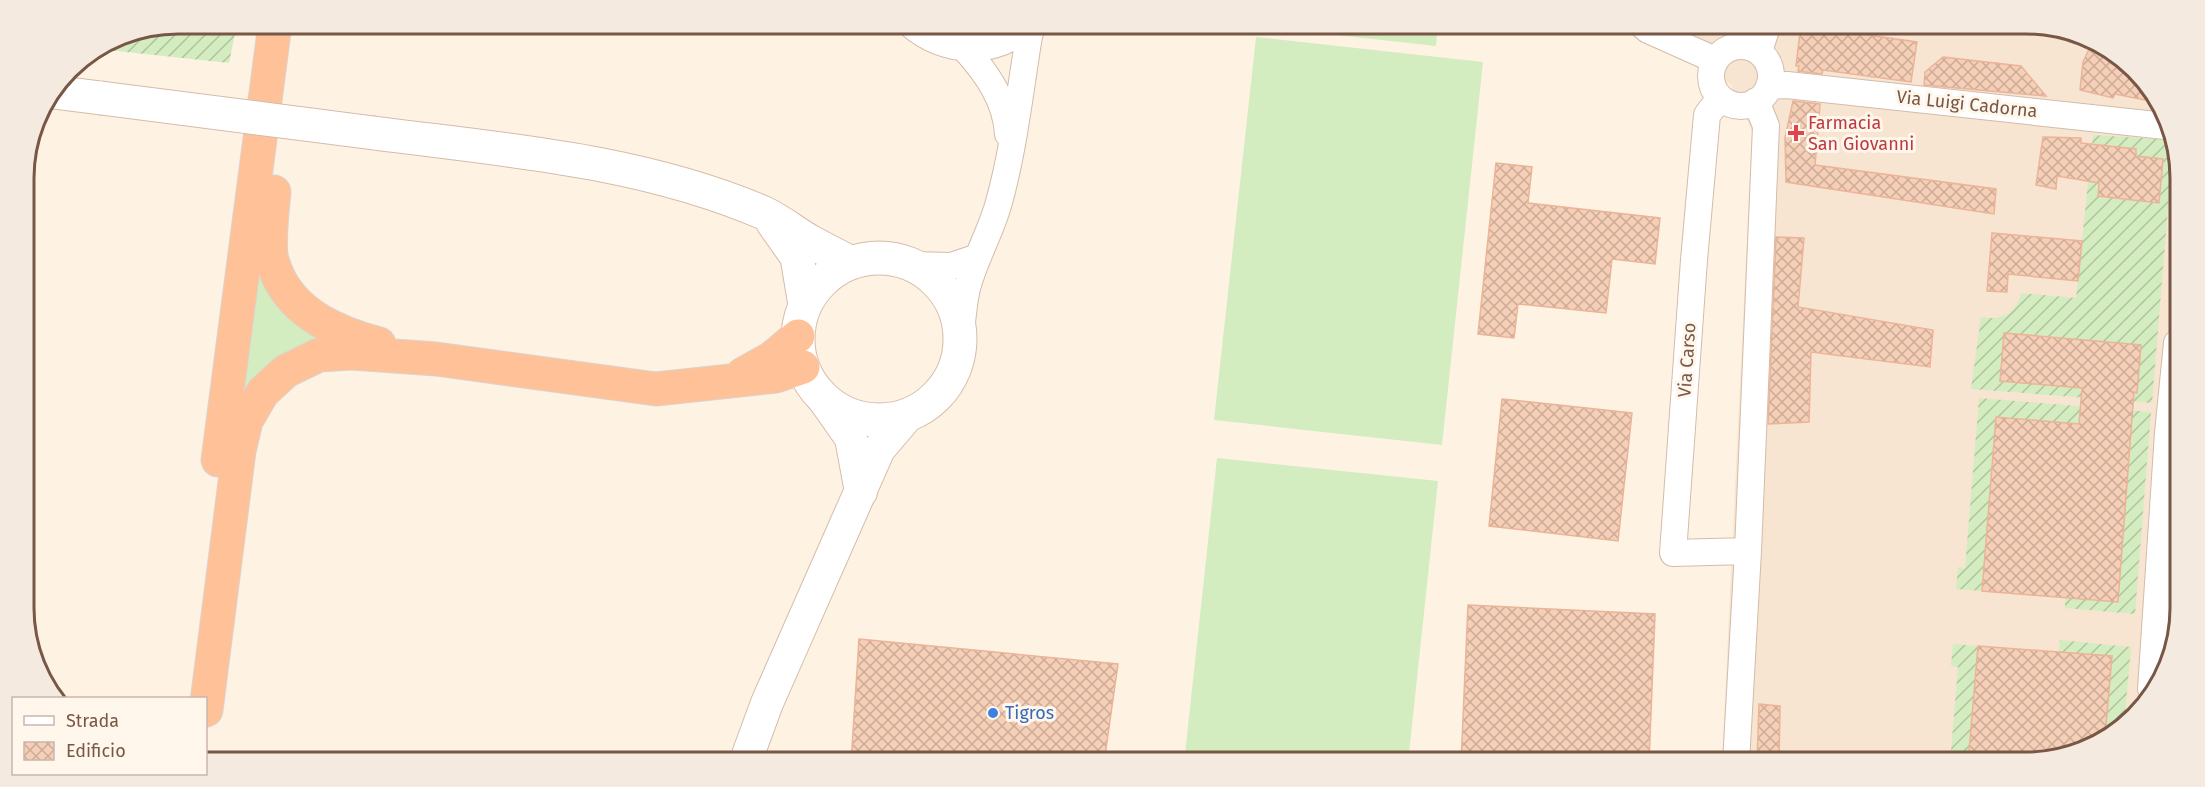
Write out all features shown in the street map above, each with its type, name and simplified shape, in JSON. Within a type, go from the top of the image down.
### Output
[{"type":"highway","points":[[246,246],[239,130],[252,35]]},
{"type":"highway","points":[[187,697],[273,35]]},
{"type":"highway","points":[[294,35],[278,154],[270,235],[271,259],[283,286],[304,311],[312,316],[336,330],[436,359]]},
{"type":"highway","points":[[207,702],[238,451],[246,421],[263,392],[286,371],[319,355],[352,353],[436,359],[656,389],[729,382],[772,358],[802,336]]},
{"type":"main road","points":[[63,93],[553,156],[623,168],[705,191],[766,214],[851,263]]},
{"type":"main road","points":[[766,214],[796,257],[802,336],[810,381],[820,394],[846,412],[860,418],[876,420],[908,415],[922,408],[945,387],[958,358],[960,342],[957,319],[949,297],[939,284],[913,265],[882,258],[851,263],[824,279],[802,336]]},
{"type":"street","points":[[1657,34],[1714,60]]},
{"type":"street","points":[[1759,51],[1765,34]]},
{"type":"street","points":[[924,35],[940,43],[977,48],[1003,41],[1014,35]]},
{"type":"street","points":[[960,342],[967,289],[978,257],[988,238],[1010,158],[1029,35]]},
{"type":"street","points":[[1740,45],[1759,51],[1766,58],[1771,77],[1763,94],[1748,105],[1728,103],[1720,98],[1711,80],[1714,60],[1721,52],[1740,45]]},
{"type":"street","points":[[964,48],[981,67],[999,97],[1008,128],[1010,158]]},
{"type":"street","name":"Via Luigi Cadorna","points":[[1763,94],[1787,85],[2161,126]]},
{"type":"street","points":[[1737,752],[1748,551],[1766,126],[1763,94]]},
{"type":"street","name":"Via Carso","points":[[1720,98],[1707,115],[1673,554],[1748,551]]},
{"type":"street","points":[[913,265],[951,266],[978,257]]},
{"type":"street","points":[[820,394],[851,438],[861,492]]},
{"type":"street","points":[[2152,679],[2170,414]]},
{"type":"street","points":[[749,752],[768,703],[879,449],[908,415]]},
{"type":"shaded area","points":[[1651,34],[2027,34],[2064,39],[2090,49],[2122,70],[2146,98],[2160,123],[2166,141],[2170,178],[2170,618],[2163,655],[2146,689],[2128,710],[2099,733],[2064,748],[2036,752],[1723,752],[1752,131],[1731,85]]},
{"type":"green space","points":[[1330,34],[1437,34],[1436,46]]},
{"type":"green space","points":[[235,35],[229,63],[113,51],[150,37]]},
{"type":"green space","points":[[1256,37],[1483,62],[1442,445],[1214,420]]},
{"type":"green space","points":[[2093,135],[2159,139],[2166,143],[2170,184],[2152,403],[1971,389],[1981,317],[2002,317],[2012,311],[2021,293],[2076,298]]},
{"type":"green space","points":[[259,256],[334,337],[237,412]]},
{"type":"green space","points":[[1979,398],[2151,412],[2135,614],[2065,608],[2065,598],[2118,602],[2131,428],[1996,417],[1982,591],[1956,589],[1958,567],[1965,568]]},
{"type":"green space","points":[[1217,458],[1438,481],[1409,752],[1185,752]]},
{"type":"green space","points":[[2060,640],[2131,647],[2125,713],[2114,723],[2106,729],[2112,656],[2059,652]]},
{"type":"green space","points":[[1953,644],[1978,646],[1969,752],[1951,752],[1958,667],[1951,666]]},
{"type":"building","points":[[1800,34],[1862,34],[1917,42],[1911,82],[1823,70],[1822,74],[1798,71],[1799,66],[1796,66]]},
{"type":"building","points":[[2089,49],[2107,59],[2135,83],[2147,100],[2115,94],[2113,98],[2080,90],[2083,62]]},
{"type":"building","points":[[1943,57],[2021,66],[2046,96],[1924,85],[1925,72]]},
{"type":"building","points":[[1793,101],[1820,104],[1815,165],[1996,189],[1994,214],[1786,182],[1785,138]]},
{"type":"building","points":[[2043,137],[2081,138],[2081,143],[2136,149],[2136,156],[2163,159],[2159,203],[2098,196],[2099,183],[2057,176],[2056,189],[2036,185]]},
{"type":"building","points":[[1496,163],[1532,167],[1528,203],[1660,218],[1655,264],[1612,259],[1606,313],[1518,304],[1514,338],[1478,334]]},
{"type":"building","points":[[1992,233],[2082,241],[2078,281],[2008,274],[2007,292],[1987,291]]},
{"type":"building","points":[[1776,237],[1804,238],[1798,307],[1933,330],[1930,367],[1811,352],[1809,422],[1768,424]]},
{"type":"building","points":[[2004,333],[2141,345],[2137,393],[2134,392],[2118,602],[1982,591],[1996,417],[2079,424],[2082,388],[2000,381]]},
{"type":"building","points":[[1502,399],[1632,413],[1618,541],[1489,526]]},
{"type":"building","points":[[1468,605],[1655,614],[1649,752],[1461,752]]},
{"type":"building","points":[[859,639],[1118,664],[1106,752],[852,752]]},
{"type":"building","points":[[1978,646],[2112,656],[2106,729],[2082,742],[2055,750],[1969,752]]},
{"type":"building","points":[[1759,704],[1780,706],[1779,752],[1757,752]]},
{"type":"place","name":"Farmacia San Giovanni","points":[[1796,133]]},
{"type":"place","name":"Tigros","points":[[993,713]]}]
